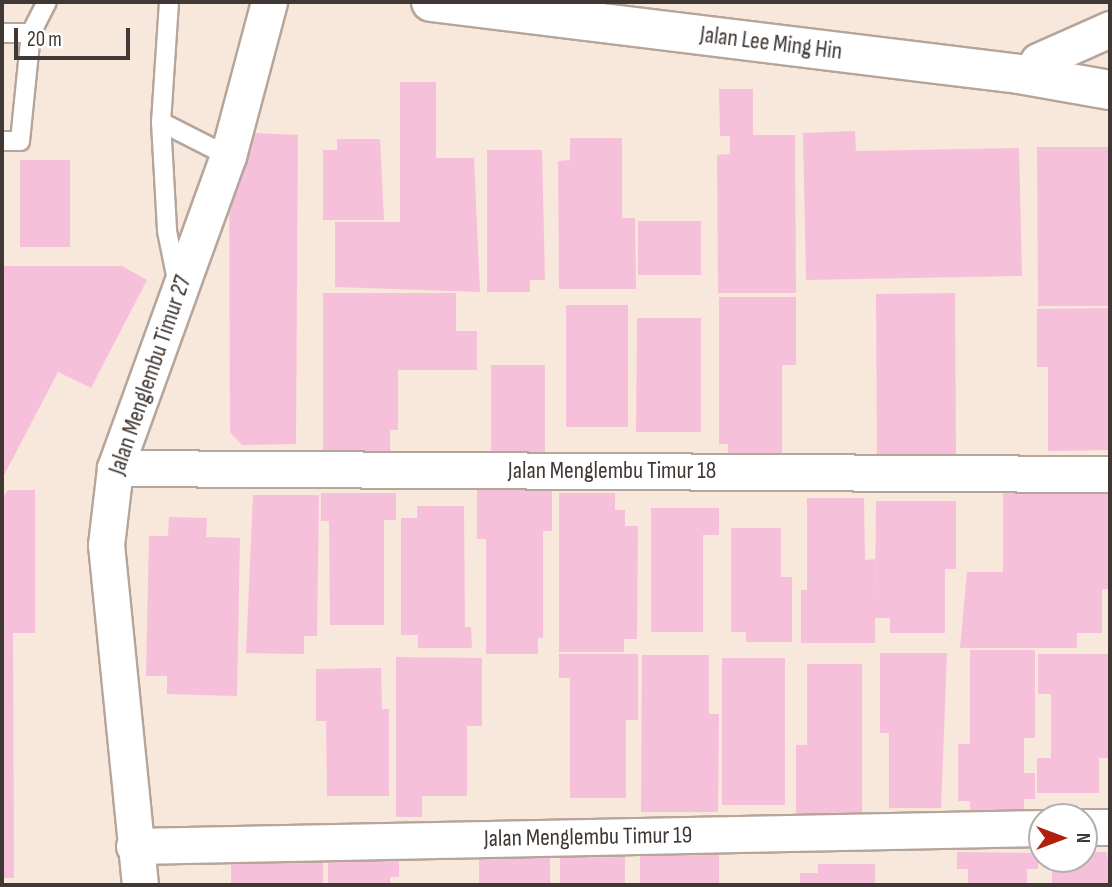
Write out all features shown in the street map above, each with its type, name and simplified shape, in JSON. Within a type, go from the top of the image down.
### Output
[{"type":"main road","name":"Jalan Lee Ming Hin","points":[[431,2],[1006,72],[1110,90]]},
{"type":"main road","name":"Jalan Lee Ming Hin","points":[[608,2],[800,24],[1110,74]]},
{"type":"street","name":"Jalan Menglembu Timur 27","points":[[140,885],[106,545],[115,468],[228,156],[269,2]]},
{"type":"street","points":[[1038,61],[1110,29]]},
{"type":"street","name":"Jalan Menglembu Timur 18","points":[[115,468],[1110,474]]},
{"type":"street","name":"Jalan Menglembu Timur 19","points":[[134,846],[1028,828]]},
{"type":"lane","points":[[2,142],[20,141],[31,33],[47,2]]},
{"type":"lane","points":[[169,2],[162,122],[167,231],[179,290]]},
{"type":"lane","points":[[2,33],[31,33]]},
{"type":"lane","points":[[162,122],[228,156]]},
{"type":"building","points":[[400,82],[436,82],[436,158],[474,158],[480,292],[335,287],[335,222],[400,222]]},
{"type":"building","points":[[719,89],[753,89],[753,135],[795,135],[796,293],[718,293],[717,155],[730,154],[730,136],[720,136]]},
{"type":"building","points":[[855,131],[856,151],[1019,148],[1022,276],[806,280],[803,133]]},
{"type":"building","points":[[253,133],[298,135],[296,444],[242,445],[230,432],[229,161]]},
{"type":"building","points":[[570,138],[622,138],[622,218],[635,218],[636,289],[559,289],[558,161],[570,160]]},
{"type":"building","points":[[337,139],[380,139],[384,220],[323,220],[323,150],[337,150]]},
{"type":"building","points":[[1037,147],[1110,147],[1110,306],[1038,306]]},
{"type":"building","points":[[487,150],[542,150],[545,280],[530,280],[530,292],[487,292]]},
{"type":"building","points":[[20,160],[70,160],[70,247],[20,247]]},
{"type":"building","points":[[638,221],[701,221],[701,275],[638,275]]},
{"type":"building","points":[[2,266],[122,266],[147,280],[91,388],[58,372],[2,479]]},
{"type":"building","points":[[323,293],[456,293],[456,331],[477,331],[477,370],[398,370],[398,430],[390,430],[390,455],[323,455]]},
{"type":"building","points":[[955,293],[956,458],[877,459],[876,294]]},
{"type":"building","points":[[719,297],[796,297],[796,365],[782,365],[782,454],[728,454],[728,444],[719,444]]},
{"type":"building","points":[[566,305],[628,305],[628,427],[566,427]]},
{"type":"building","points":[[1110,308],[1110,450],[1048,451],[1048,367],[1037,367],[1037,309]]},
{"type":"building","points":[[637,318],[701,318],[701,432],[636,432]]},
{"type":"building","points":[[491,365],[545,365],[545,455],[491,455]]},
{"type":"building","points":[[477,489],[552,489],[552,531],[543,531],[543,638],[538,638],[538,654],[486,654],[486,539],[477,539]]},
{"type":"building","points":[[8,490],[35,490],[35,633],[13,633],[14,878],[2,878],[2,499]]},
{"type":"building","points":[[1003,490],[1110,490],[1110,589],[1102,589],[1102,633],[1077,633],[1077,648],[960,648],[967,572],[1003,572]]},
{"type":"building","points":[[321,493],[396,493],[396,520],[384,520],[384,625],[330,625],[329,521],[321,521]]},
{"type":"building","points":[[559,493],[615,493],[615,510],[625,510],[625,526],[638,526],[637,639],[624,639],[624,652],[559,652]]},
{"type":"building","points":[[253,495],[319,495],[317,636],[304,636],[304,654],[246,653]]},
{"type":"building","points":[[807,498],[864,498],[865,560],[875,559],[875,597],[876,501],[956,501],[956,569],[945,569],[945,633],[890,633],[890,618],[875,618],[875,643],[801,643],[801,590],[807,590]]},
{"type":"building","points":[[417,506],[464,506],[465,627],[471,627],[472,648],[418,648],[418,635],[401,635],[401,518],[417,518]]},
{"type":"building","points":[[651,508],[719,508],[719,535],[703,535],[703,632],[651,632]]},
{"type":"building","points":[[169,517],[207,518],[206,537],[240,538],[237,696],[167,694],[167,676],[146,676],[149,536],[168,536]]},
{"type":"building","points":[[731,528],[781,528],[781,577],[792,577],[792,642],[746,642],[746,632],[731,632]]},
{"type":"building","points":[[970,650],[1035,650],[1035,738],[1024,738],[1024,773],[1035,773],[1035,799],[1024,799],[1024,814],[970,814],[970,801],[958,801],[958,744],[970,744]]},
{"type":"building","points":[[880,653],[947,653],[941,808],[889,808],[889,733],[880,733]]},
{"type":"building","points":[[559,654],[638,654],[638,720],[626,720],[626,798],[570,798],[570,678],[559,678]]},
{"type":"building","points":[[1038,654],[1110,654],[1110,758],[1099,758],[1099,793],[1037,793],[1037,758],[1051,758],[1051,694],[1038,694]]},
{"type":"building","points":[[642,655],[709,655],[709,714],[719,714],[718,812],[641,812]]},
{"type":"building","points":[[396,657],[482,658],[482,726],[467,726],[467,796],[422,796],[422,817],[396,817]]},
{"type":"building","points":[[722,658],[785,658],[785,805],[722,805]]},
{"type":"building","points":[[807,664],[862,664],[862,814],[796,814],[796,745],[807,745]]},
{"type":"building","points":[[381,668],[382,709],[389,709],[389,796],[327,796],[326,721],[316,721],[316,669]]},
{"type":"building","points":[[560,852],[625,852],[625,885],[560,885]]},
{"type":"building","points":[[640,852],[719,852],[719,885],[640,885]]},
{"type":"building","points":[[957,852],[1028,853],[1027,885],[968,885],[968,869],[957,869]]},
{"type":"building","points":[[1098,852],[1107,852],[1110,885],[1052,885],[1052,873],[1098,873]]},
{"type":"building","points":[[231,854],[323,854],[323,885],[231,885]]},
{"type":"building","points":[[479,855],[550,855],[550,885],[479,885]]},
{"type":"building","points":[[328,856],[399,856],[399,877],[390,877],[390,885],[328,885]]},
{"type":"building","points":[[818,864],[875,864],[875,885],[800,885],[800,873],[818,873]]},
{"type":"building","points":[[784,883],[784,885],[721,885]]}]
